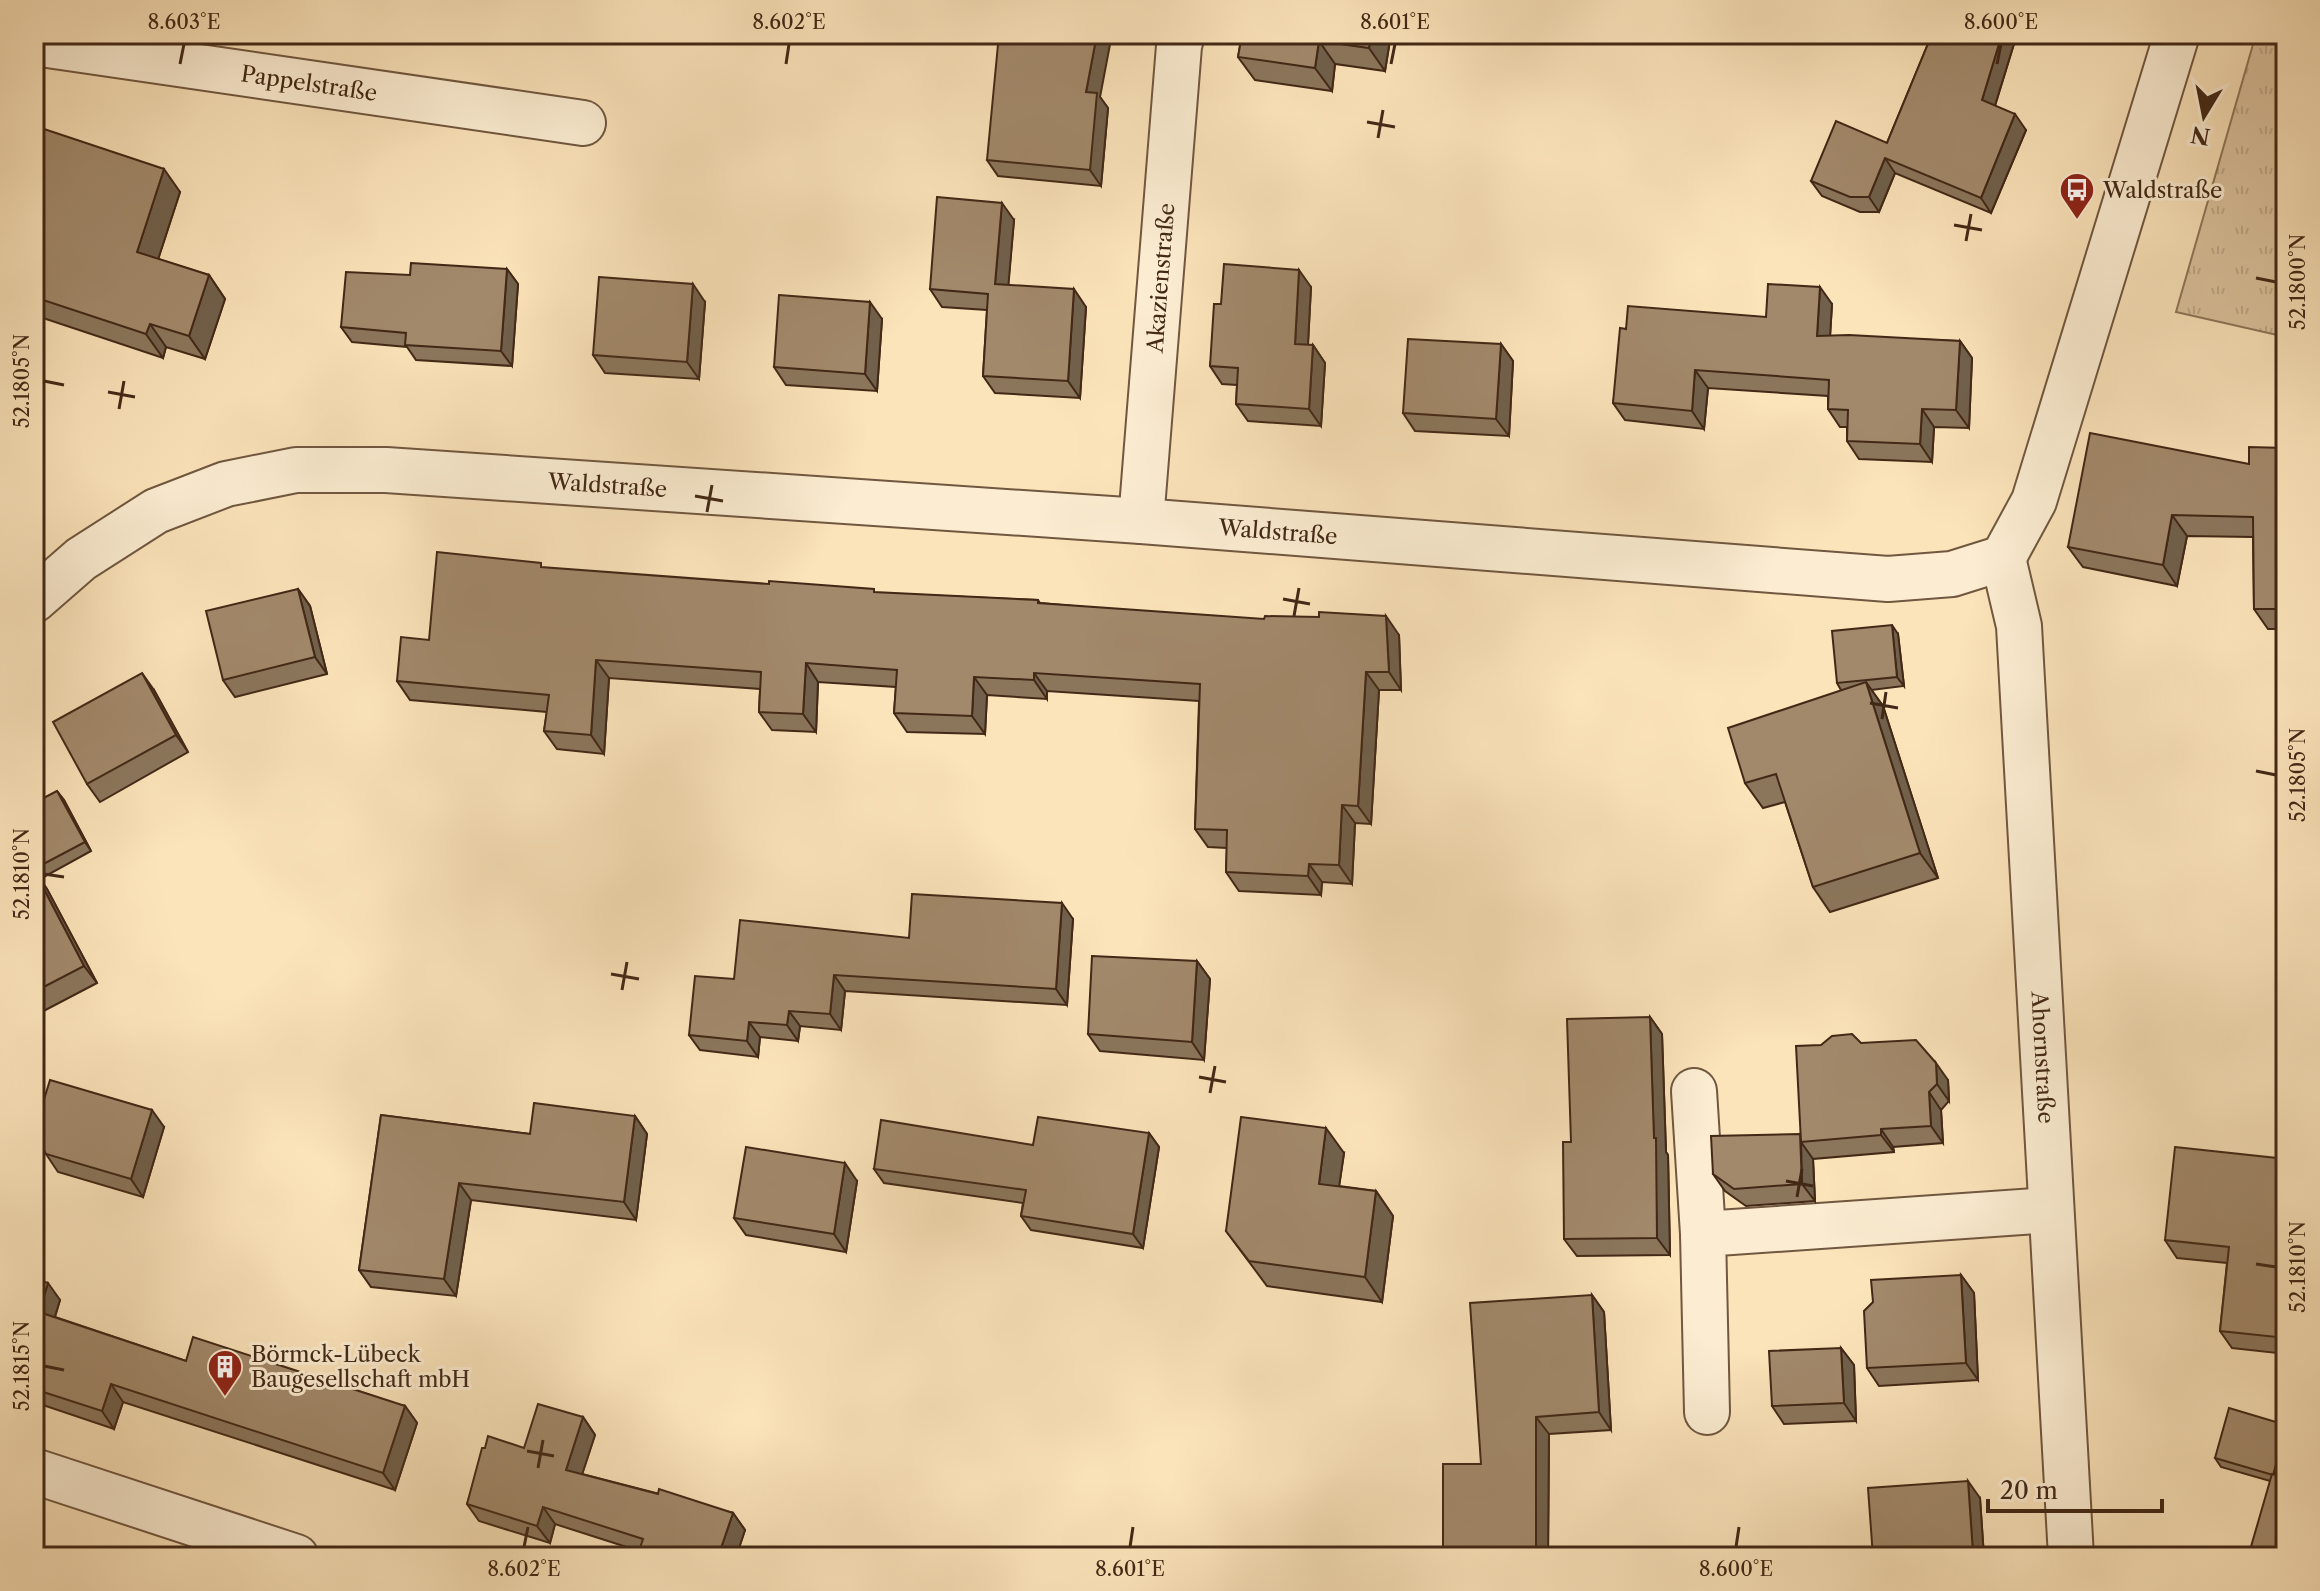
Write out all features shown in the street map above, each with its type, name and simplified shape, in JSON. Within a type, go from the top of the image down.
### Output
[{"type":"street","name":"Akazienstraße","points":[[1141,521],[1182,34]]},
{"type":"street","points":[[2003,558],[2034,501],[2177,34]]},
{"type":"street","name":"Pappelstraße","points":[[34,43],[583,123]]},
{"type":"street","name":"Waldstraße","points":[[34,600],[81,559],[156,511],[226,484],[296,470],[386,470],[1141,521],[1888,579],[1952,574],[2003,558]]},
{"type":"street","name":"Ahornstraße","points":[[2003,558],[2019,626],[2071,1557]]},
{"type":"street","points":[[1694,1091],[1703,1234],[1707,1412]]},
{"type":"street","points":[[1703,1234],[2051,1210]]},
{"type":"street","points":[[34,1471],[296,1557]]},
{"type":"green space","points":[[2256,34],[2286,34],[2286,337],[2176,312]]},
{"type":"building","points":[[999,34],[1097,34],[1086,92],[1097,93],[1090,170],[987,160]]},
{"type":"building","points":[[1242,34],[1371,34],[1369,48],[1319,41],[1315,68],[1238,57]]},
{"type":"building","points":[[1932,34],[2002,34],[1982,100],[2015,114],[1981,198],[1885,158],[1869,197],[1850,197],[1811,181],[1836,121],[1887,143]]},
{"type":"building","points":[[38,127],[164,169],[137,252],[209,275],[189,336],[150,324],[146,334],[34,297],[34,140]]},
{"type":"building","points":[[937,197],[1002,203],[995,284],[1074,289],[1068,381],[983,376],[988,294],[930,289]]},
{"type":"building","points":[[411,263],[507,269],[501,351],[405,345],[406,333],[341,327],[346,272],[410,275]]},
{"type":"building","points":[[1224,264],[1299,270],[1295,344],[1313,345],[1309,409],[1236,404],[1238,368],[1210,366],[1214,304],[1221,304]]},
{"type":"building","points":[[599,277],[693,284],[687,362],[593,355]]},
{"type":"building","points":[[1768,284],[1820,287],[1817,336],[1960,341],[1956,410],[1922,409],[1920,444],[1847,441],[1848,410],[1828,409],[1829,380],[1695,370],[1692,411],[1613,403],[1620,328],[1626,329],[1628,306],[1766,317]]},
{"type":"building","points":[[779,295],[870,302],[865,374],[774,367]]},
{"type":"building","points":[[1408,339],[1501,344],[1496,419],[1403,413]]},
{"type":"building","points":[[2090,433],[2249,464],[2249,447],[2286,448],[2286,609],[2254,609],[2253,517],[2172,515],[2163,565],[2068,547]]},
{"type":"building","points":[[437,552],[541,563],[541,567],[769,584],[769,581],[874,589],[874,592],[1038,600],[1038,603],[1264,619],[1265,616],[1319,617],[1319,612],[1386,616],[1389,672],[1366,672],[1358,806],[1342,805],[1339,865],[1309,864],[1308,876],[1226,872],[1227,830],[1195,829],[1200,684],[1034,673],[1034,680],[974,677],[972,716],[894,713],[897,670],[806,663],[803,714],[759,712],[761,672],[596,660],[591,735],[544,731],[549,695],[397,681],[401,637],[429,640]]},
{"type":"building","points":[[298,589],[315,657],[223,680],[206,611]]},
{"type":"building","points":[[1892,625],[1897,677],[1837,683],[1832,631]]},
{"type":"building","points":[[142,673],[176,735],[87,784],[53,722]]},
{"type":"building","points":[[1866,682],[1920,853],[1813,887],[1776,774],[1745,783],[1728,728]]},
{"type":"building","points":[[57,791],[85,842],[34,869],[34,803]]},
{"type":"building","points":[[34,872],[84,966],[34,992]]},
{"type":"building","points":[[912,894],[1062,903],[1056,989],[834,975],[830,1014],[789,1011],[787,1025],[749,1022],[747,1041],[689,1035],[695,976],[734,979],[740,920],[909,938]]},
{"type":"building","points":[[1092,956],[1197,961],[1192,1042],[1088,1034]]},
{"type":"building","points":[[1650,1017],[1657,1238],[1564,1239],[1563,1142],[1571,1142],[1567,1019]]},
{"type":"building","points":[[1852,1034],[1861,1043],[1916,1040],[1936,1063],[1937,1084],[1929,1092],[1931,1126],[1881,1129],[1881,1135],[1801,1142],[1796,1046],[1821,1045],[1832,1036]]},
{"type":"building","points":[[50,1080],[152,1110],[131,1179],[46,1154],[34,1132]]},
{"type":"building","points":[[534,1103],[635,1116],[624,1202],[459,1183],[444,1279],[359,1270],[381,1115],[530,1134]]},
{"type":"building","points":[[1038,1117],[1149,1133],[1133,1234],[1021,1216],[1026,1190],[874,1169],[881,1120],[1033,1145]]},
{"type":"building","points":[[1241,1117],[1326,1128],[1319,1184],[1376,1191],[1365,1277],[1249,1261],[1226,1231]]},
{"type":"building","points":[[1800,1134],[1802,1184],[1734,1189],[1713,1174],[1711,1136]]},
{"type":"building","points":[[746,1147],[845,1163],[834,1234],[734,1218]]},
{"type":"building","points":[[2175,1147],[2286,1159],[2286,1338],[2220,1331],[2229,1247],[2165,1240]]},
{"type":"building","points":[[1961,1275],[1966,1363],[1867,1368],[1864,1311],[1873,1302],[1871,1280]]},
{"type":"building","points":[[34,1278],[48,1283],[39,1312],[186,1361],[193,1337],[405,1406],[383,1473],[111,1384],[102,1411],[34,1389]]},
{"type":"building","points":[[1592,1295],[1599,1412],[1536,1417],[1536,1557],[1443,1557],[1443,1464],[1481,1464],[1470,1303]]},
{"type":"building","points":[[1841,1348],[1844,1403],[1772,1406],[1769,1351]]},
{"type":"building","points":[[538,1404],[583,1417],[566,1470],[658,1494],[659,1489],[733,1513],[718,1557],[637,1557],[643,1539],[543,1507],[537,1526],[467,1504],[488,1436],[524,1448]]},
{"type":"building","points":[[2229,1408],[2286,1425],[2273,1475],[2215,1458]]},
{"type":"building","points":[[2272,1474],[2286,1478],[2286,1557],[2248,1557]]},
{"type":"building","points":[[1968,1481],[1973,1553],[1873,1557],[1868,1488]]},
{"type":"building","points":[[1811,1553],[1812,1557],[1765,1557],[1765,1556]]},
{"type":"place","name":"Waldstraße","points":[[2077,221]]},
{"type":"place","name":"Börmck-Lübeck Baugesellschaft mbH","points":[[225,1398]]}]
